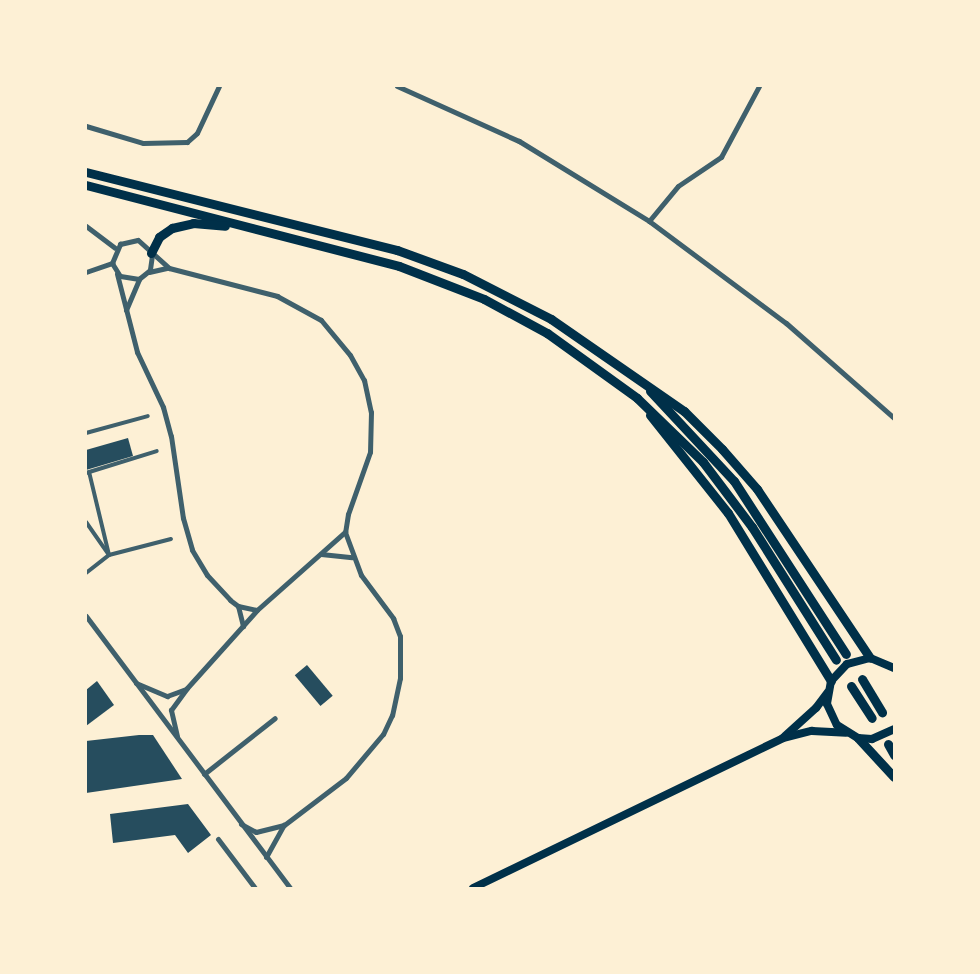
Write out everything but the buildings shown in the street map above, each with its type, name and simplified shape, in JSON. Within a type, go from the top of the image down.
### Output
[{"type":"highway","points":[[86,172],[397,250],[441,266],[551,319],[684,411],[757,489],[870,658]]},
{"type":"highway","points":[[86,185],[320,244],[408,269],[493,303],[572,349],[645,405],[689,447],[728,494],[836,660]]},
{"type":"highway","points":[[151,254],[165,232],[193,223],[320,244]]},
{"type":"highway","points":[[623,368],[707,448],[734,481],[846,654]]},
{"type":"highway","points":[[645,405],[728,513],[831,681]]},
{"type":"highway","points":[[862,679],[882,712]]},
{"type":"highway","points":[[852,686],[872,718]]},
{"type":"highway","points":[[858,738],[894,777]]},
{"type":"highway","points":[[888,744],[894,755]]},
{"type":"main road","points":[[783,738],[816,708],[828,692],[831,681],[847,664],[870,658],[894,661]]},
{"type":"main road","points":[[881,660],[894,669]]},
{"type":"main road","points":[[828,692],[831,715],[846,733]]},
{"type":"main road","points":[[472,888],[783,738],[812,731],[846,733],[858,738],[878,737],[894,729]]},
{"type":"street","points":[[86,126],[143,143],[187,142],[197,133],[219,86]]},
{"type":"street","points":[[397,86],[519,141],[649,221],[786,323],[894,418]]},
{"type":"street","points":[[649,221],[678,186],[721,157],[759,86]]},
{"type":"street","points":[[86,226],[115,248]]},
{"type":"street","points":[[243,626],[238,606],[207,575],[192,550],[183,518],[166,417],[125,314],[112,263],[115,248],[125,240],[138,240],[169,268],[288,300],[321,320],[350,355],[365,384],[371,436],[366,466],[348,514],[345,532],[352,556],[365,583],[393,618],[400,636],[400,678],[395,705],[383,734],[346,777],[284,825],[266,857]]},
{"type":"street","points":[[148,272],[151,254]]},
{"type":"street","points":[[86,272],[112,263]]},
{"type":"street","points":[[125,314],[139,279],[148,272],[169,268]]},
{"type":"street","points":[[116,273],[124,279],[139,279]]},
{"type":"street","points":[[86,433],[148,416]]},
{"type":"street","points":[[109,555],[87,472],[157,451]]},
{"type":"street","points":[[86,522],[109,555]]},
{"type":"street","points":[[177,739],[171,710],[187,688],[257,610],[345,532]]},
{"type":"street","points":[[86,573],[109,555],[171,539]]},
{"type":"street","points":[[321,554],[352,556]]},
{"type":"street","points":[[238,606],[257,610]]},
{"type":"street","points":[[86,616],[289,888]]},
{"type":"street","points":[[135,682],[167,696],[187,688]]},
{"type":"street","points":[[204,774],[274,718]]},
{"type":"street","points":[[241,824],[256,832],[284,825]]},
{"type":"street","points":[[218,839],[255,888]]}]
